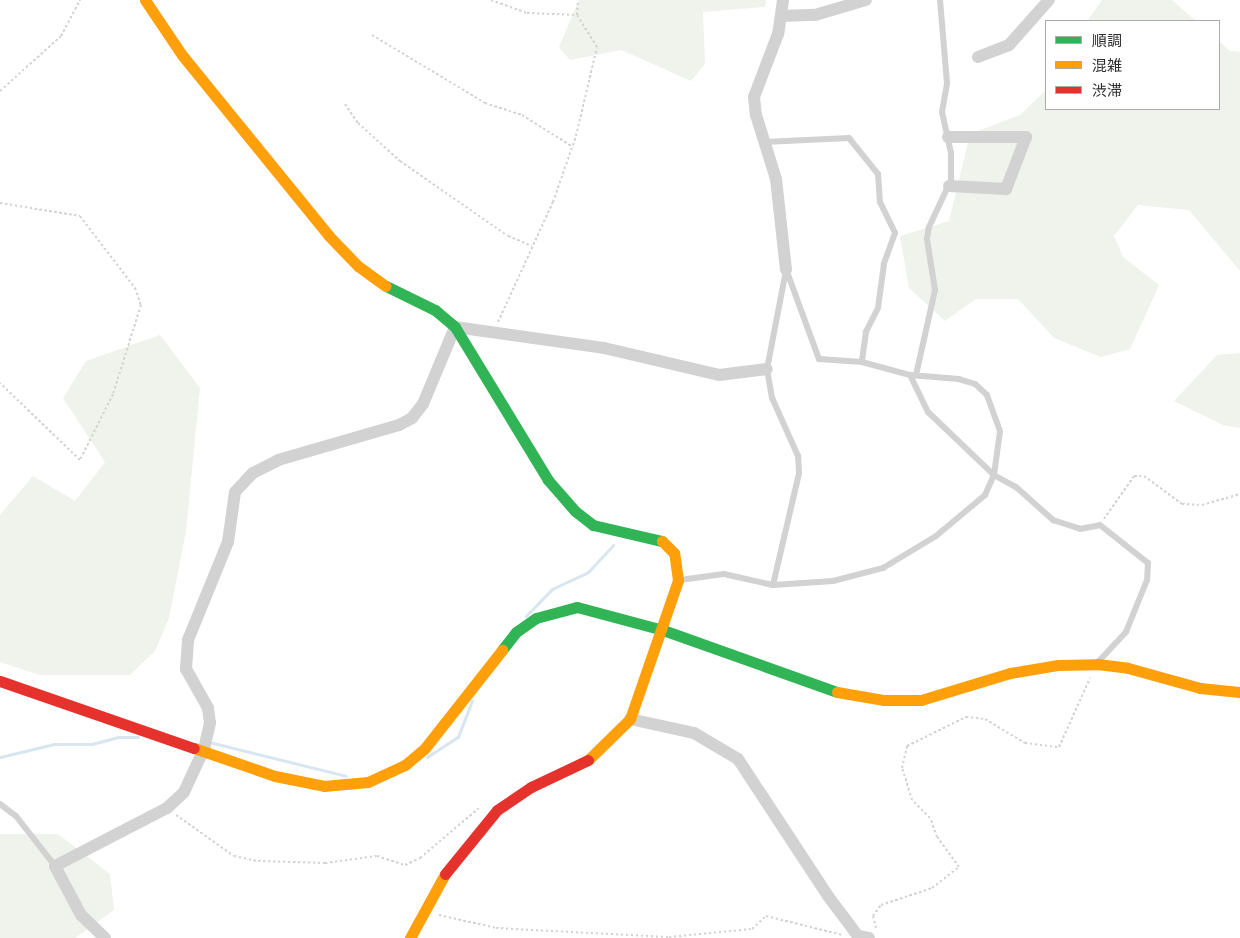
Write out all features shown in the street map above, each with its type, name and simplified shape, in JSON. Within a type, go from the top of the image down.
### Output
[{"type":"street","points":[[145,0],[182,55],[329,236],[358,266],[389,288],[435,310],[455,327],[526,446],[559,492],[592,525],[662,542],[674,553],[678,580],[663,630],[630,718],[586,762],[531,788],[497,810],[445,874],[423,911],[410,938]]},
{"type":"street","points":[[783,0],[778,34],[754,97],[764,142],[776,179],[786,269]]},
{"type":"street","points":[[781,16],[815,15],[866,0]]},
{"type":"street","points":[[978,57],[1009,45],[1049,0]]},
{"type":"street","points":[[948,137],[1026,137],[1006,188],[949,186]]},
{"type":"street","points":[[455,327],[491,335],[604,348],[719,376],[767,369]]},
{"type":"street","points":[[105,938],[80,916],[55,866],[167,808],[184,792],[204,749],[210,723],[208,708],[190,679],[186,654],[188,640],[228,542],[235,492],[253,473],[278,460],[399,425],[412,418],[423,404],[455,327]]},
{"type":"street","points":[[0,681],[204,749],[301,784],[350,786],[368,782],[404,765],[426,748],[516,632],[536,618],[577,607],[663,630],[832,691],[884,700],[921,700],[1010,673],[1058,665],[1097,664],[1128,668],[1200,688],[1240,692]]},
{"type":"street","points":[[630,718],[694,733],[738,759],[868,935]]},
{"type":"lane","points":[[940,0],[947,83],[942,112],[952,153],[949,186],[929,227],[927,239],[935,290],[913,375],[928,412],[994,475],[1016,487],[1053,520],[1080,529],[1100,525],[1148,564],[1144,588],[1126,632],[1097,664]]},
{"type":"lane","points":[[764,142],[849,138],[878,174],[880,202],[894,233],[884,264],[878,308],[866,332],[862,362]]},
{"type":"lane","points":[[678,580],[724,574],[773,585],[833,581],[883,568],[909,554],[964,514],[985,495],[994,475],[1000,430],[987,395],[975,384],[959,379],[913,375],[862,362],[819,359],[786,269]]},
{"type":"lane","points":[[773,585],[799,473],[798,456],[772,398],[767,369],[786,269]]},
{"type":"lane","points":[[0,804],[16,816],[55,866]]},
{"type":"path","points":[[0,91],[61,36],[80,0]]},
{"type":"path","points":[[491,0],[527,13],[577,15]]},
{"type":"path","points":[[491,335],[532,246],[573,147],[597,47],[577,15],[578,0]]},
{"type":"path","points":[[372,35],[485,103],[522,115],[573,147]]},
{"type":"path","points":[[345,104],[358,123],[400,161],[508,236],[532,246]]},
{"type":"path","points":[[0,203],[80,216],[135,288],[141,304],[113,394],[80,460],[0,383]]},
{"type":"path","points":[[1100,525],[1134,476],[1144,476],[1182,504],[1202,505],[1240,494]]},
{"type":"path","points":[[423,911],[496,928],[670,937],[752,929],[766,916],[840,935],[868,935],[873,916],[880,905],[932,888],[959,867],[937,838],[930,818],[912,800],[902,768],[907,746],[966,717],[984,720],[1025,743],[1059,747],[1097,664]]},
{"type":"path","points":[[167,808],[234,856],[285,864],[377,856],[405,865],[420,858],[480,808]]},
{"type":"shaded area","points":[[579,0],[766,0],[765,7],[703,12],[705,64],[691,81],[621,50],[570,60],[559,47]]},
{"type":"shaded area","points":[[1102,0],[1172,0],[1195,20],[1088,20]]},
{"type":"shaded area","points":[[1220,42],[1230,51],[1240,52],[1240,271],[1189,210],[1138,205],[1114,236],[1123,257],[1159,285],[1130,349],[1101,357],[1054,338],[1018,299],[976,299],[945,321],[909,288],[900,236],[949,221],[970,134],[1020,115],[1045,91],[1045,110],[1220,110]]},
{"type":"shaded area","points":[[160,335],[200,388],[186,531],[169,618],[155,651],[130,675],[40,675],[0,662],[0,515],[33,476],[75,501],[105,462],[63,398],[86,361]]},
{"type":"shaded area","points":[[1240,353],[1240,428],[1223,425],[1174,401],[1217,355]]},
{"type":"shaded area","points":[[0,834],[58,834],[110,874],[114,910],[75,938],[0,938]]},
{"type":"waterway","points":[[526,616],[552,589],[588,572],[613,545]]},
{"type":"waterway","points":[[427,757],[458,737],[472,701]]},
{"type":"waterway","points":[[0,757],[54,744],[92,744],[118,737],[138,737]]},
{"type":"waterway","points":[[209,742],[346,776]]},
{"type":"traffic: fast","points":[[386,286],[435,310],[455,327],[548,480],[575,511],[593,525],[662,541]]},
{"type":"traffic: fast","points":[[502,650],[516,632],[536,618],[577,607],[663,630],[837,692]]},
{"type":"traffic: slow","points":[[145,0],[182,55],[329,236],[358,266],[386,286]]},
{"type":"traffic: slow","points":[[588,760],[630,719],[678,580],[674,553],[662,541]]},
{"type":"traffic: slow","points":[[194,748],[275,776],[324,786],[368,782],[405,765],[425,748],[502,650]]},
{"type":"traffic: slow","points":[[837,692],[884,700],[921,700],[1010,673],[1058,665],[1097,664],[1128,668],[1200,688],[1240,692]]},
{"type":"traffic: slow","points":[[410,938],[445,874]]},
{"type":"traffic: jam","points":[[0,681],[194,748]]},
{"type":"traffic: jam","points":[[445,874],[497,810],[531,787],[588,760]]}]
